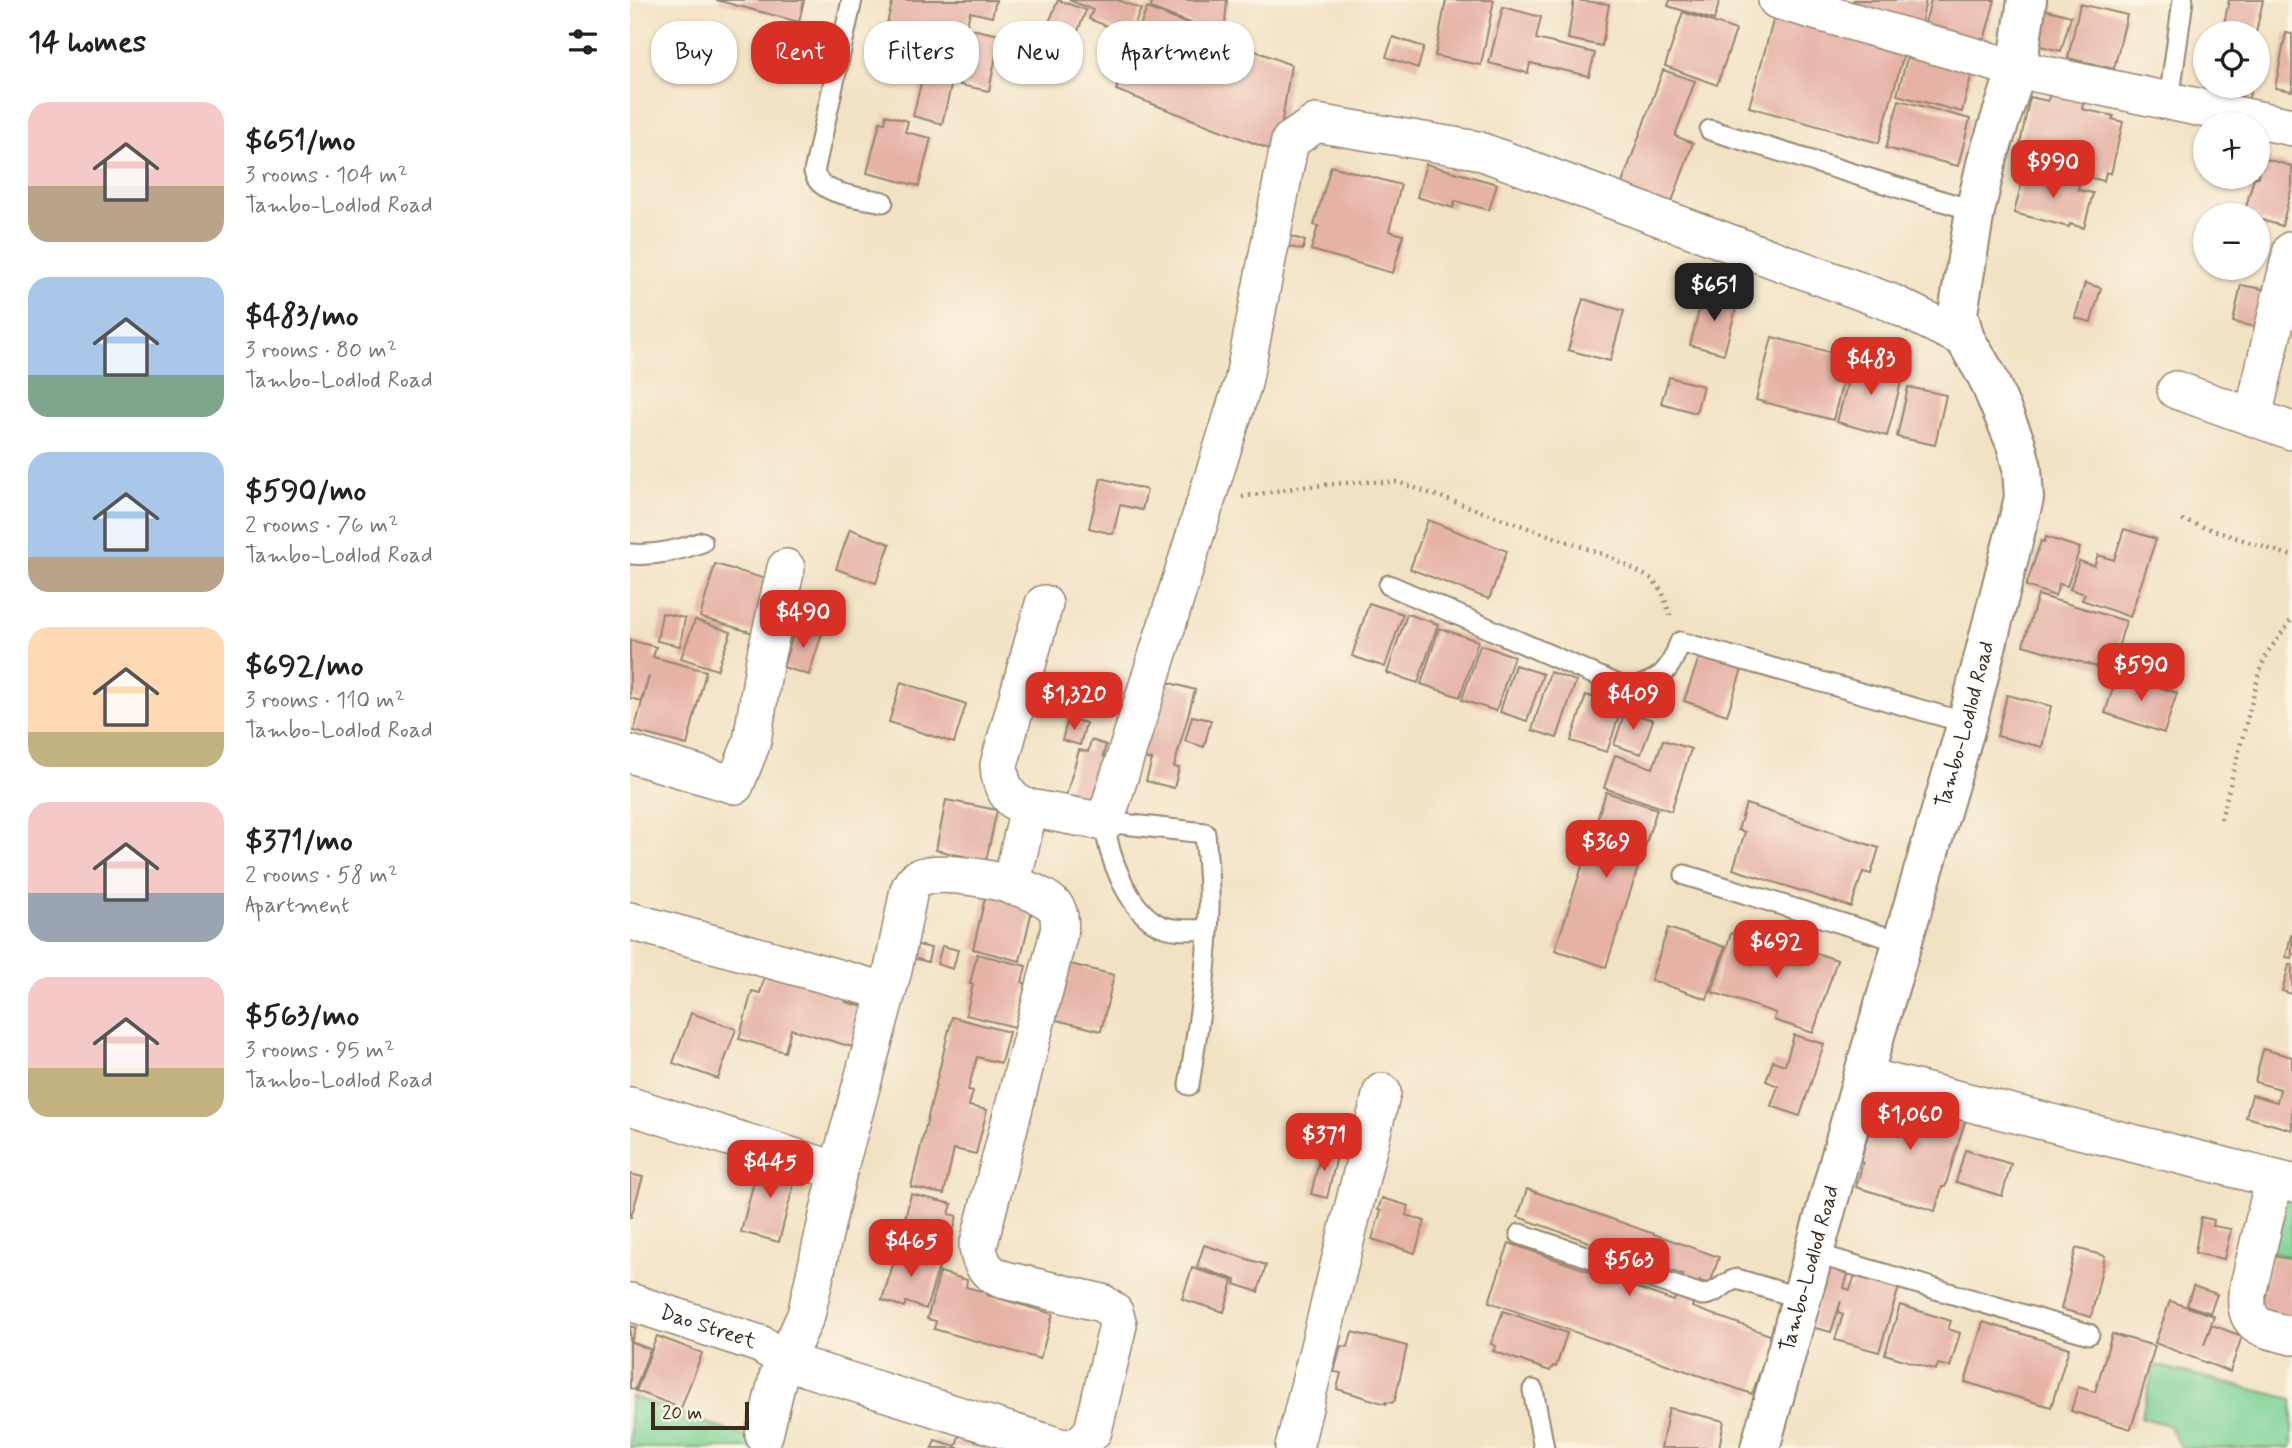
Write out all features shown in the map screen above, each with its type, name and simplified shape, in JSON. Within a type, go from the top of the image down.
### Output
[{"type":"street","points":[[1777,0],[2017,69],[2292,127]]},
{"type":"street","name":"Tambo-Lodlod Road","points":[[1760,1448],[1863,1076],[1967,723],[2024,498],[2022,467],[2016,444],[1987,376],[1965,339],[1958,313],[1975,211],[1987,159],[2017,69],[2027,0]]},
{"type":"street","points":[[1044,604],[999,765],[1000,774],[1009,798],[1016,804],[1105,822],[1242,383],[1290,141],[1316,123],[1477,150],[1892,303],[1965,339]]},
{"type":"street","points":[[2253,417],[2292,250]]},
{"type":"street","points":[[2176,390],[2292,431]]},
{"type":"street","points":[[630,754],[736,785],[752,742],[765,659],[786,568]]},
{"type":"street","points":[[1011,886],[1029,808]]},
{"type":"street","points":[[764,1436],[785,1359],[806,1315],[838,1171],[892,970],[909,890],[914,880],[947,873],[1038,894],[1056,909],[1060,920],[978,1247],[979,1257],[991,1274],[1001,1279],[1102,1303],[1114,1312],[1118,1325],[1093,1431],[1080,1445],[1066,1448]]},
{"type":"street","points":[[630,921],[885,990]]},
{"type":"street","points":[[1863,1076],[2283,1181],[2247,1294],[2247,1311],[2249,1317],[2261,1328],[2292,1336]]},
{"type":"street","points":[[1294,1448],[1382,1092]]},
{"type":"street","points":[[630,1106],[838,1171]]},
{"type":"street","name":"Dao Street","points":[[630,1302],[761,1344],[785,1359],[1066,1448]]},
{"type":"lane","points":[[852,0],[814,172],[818,181],[826,188],[883,202]]},
{"type":"lane","points":[[2169,101],[2183,0]]},
{"type":"lane","points":[[1710,130],[1975,211]]},
{"type":"lane","points":[[633,552],[681,550],[702,542]]},
{"type":"lane","points":[[1389,585],[1630,690],[1659,679],[1673,661],[1679,642],[1967,723]]},
{"type":"lane","points":[[1189,1084],[1204,984],[1208,930],[1209,893],[1205,833],[1105,822],[1114,862],[1131,897],[1149,919],[1168,928],[1208,930]]},
{"type":"lane","points":[[1685,875],[1902,942]]},
{"type":"lane","points":[[1520,1234],[1702,1295],[1712,1294],[1737,1279],[1800,1298]]},
{"type":"lane","points":[[1813,1253],[2089,1334]]},
{"type":"lane","points":[[1533,1390],[1544,1448]]},
{"type":"path","points":[[1205,503],[1299,487],[1398,482],[1608,556],[1652,579],[1662,591],[1679,642]]},
{"type":"path","points":[[2182,520],[2292,556]]},
{"type":"path","points":[[2221,819],[2261,667],[2268,652],[2292,619]]},
{"type":"green space","points":[[2284,1194],[2292,1194],[2292,1258],[2270,1252]]},
{"type":"green space","points":[[2155,1365],[2292,1399],[2292,1445],[2290,1448],[2182,1448],[2168,1425],[2141,1417]]},
{"type":"green space","points":[[630,1396],[760,1442],[777,1448],[630,1448]]},
{"type":"building","points":[[716,0],[804,0],[799,21]]},
{"type":"building","points":[[893,0],[996,0],[992,17],[970,12],[968,21],[888,21]]},
{"type":"building","points":[[1058,0],[1086,10],[1082,21],[1050,21]]},
{"type":"building","points":[[1069,0],[1118,0],[1141,9],[1136,21],[1097,22],[1089,19],[1093,10]]},
{"type":"building","points":[[1152,0],[1227,0],[1225,21],[1185,21],[1151,8]]},
{"type":"building","points":[[1446,0],[1494,0],[1481,65],[1435,56]]},
{"type":"building","points":[[1574,0],[1609,4],[1602,46],[1568,39]]},
{"type":"building","points":[[1670,0],[1720,0],[1714,20],[1668,6]]},
{"type":"building","points":[[1854,0],[1926,0],[1921,24],[1852,9]]},
{"type":"building","points":[[1931,0],[1995,0],[1983,44],[1924,27]]},
{"type":"building","points":[[2229,0],[2263,0],[2259,21],[2225,21]]},
{"type":"building","points":[[2080,4],[2127,15],[2114,69],[2068,58]]},
{"type":"building","points":[[1503,7],[1541,17],[1536,39],[1595,53],[1589,76],[1530,63],[1528,73],[1489,63]]},
{"type":"building","points":[[2036,7],[2071,16],[2061,51],[2028,43]]},
{"type":"building","points":[[1147,8],[1180,21],[1142,21]]},
{"type":"building","points":[[1683,12],[1736,30],[1717,85],[1665,66]]},
{"type":"building","points":[[1775,14],[1905,50],[1879,143],[1749,107]]},
{"type":"building","points":[[979,31],[993,34],[993,71],[989,91],[960,85],[979,84]]},
{"type":"building","points":[[2286,33],[2292,34],[2292,91],[2275,88]]},
{"type":"building","points":[[1393,37],[1424,47],[1418,68],[1386,57]]},
{"type":"building","points":[[1910,47],[1974,65],[1962,112],[1897,95]]},
{"type":"building","points":[[1254,50],[1291,65],[1277,152],[1116,90],[1118,84],[1254,84]]},
{"type":"building","points":[[1663,70],[1695,81],[1675,136],[1693,143],[1669,210],[1619,192]]},
{"type":"building","points":[[921,84],[952,84],[942,124],[913,116]]},
{"type":"building","points":[[2050,92],[2084,100],[2082,109],[2114,116],[2112,119],[2123,122],[2111,174],[2106,172],[2104,181],[2071,173],[2072,165],[2069,164],[2067,172],[2035,165],[2034,171],[2015,167],[2030,97],[2048,101]]},
{"type":"building","points":[[2226,98],[2249,98],[2248,104]]},
{"type":"building","points":[[1899,100],[1970,119],[1958,166],[1886,148]]},
{"type":"building","points":[[886,115],[908,121],[905,132],[931,138],[919,186],[867,173],[880,122],[885,123]]},
{"type":"building","points":[[2270,160],[2292,166],[2292,186],[2282,226],[2270,222],[2270,203],[2247,203],[2251,189],[2270,189]]},
{"type":"building","points":[[1426,164],[1497,184],[1489,210],[1455,201],[1453,208],[1417,197]]},
{"type":"building","points":[[1331,166],[1401,185],[1389,231],[1403,235],[1393,273],[1311,250],[1318,226],[1314,225]]},
{"type":"building","points":[[2025,170],[2079,184],[2078,190],[2093,193],[2084,228],[2070,224],[2069,227],[2014,213]]},
{"type":"building","points":[[1290,236],[1305,241],[1303,250],[1287,246]]},
{"type":"building","points":[[2085,283],[2101,288],[2091,322],[2075,318]]},
{"type":"building","points":[[2241,285],[2268,290],[2260,328],[2233,322]]},
{"type":"building","points":[[1704,292],[1738,301],[1724,354],[1690,345]]},
{"type":"building","points":[[1583,299],[1624,311],[1610,361],[1568,350]]},
{"type":"building","points":[[1772,337],[1849,357],[1833,420],[1756,400]]},
{"type":"building","points":[[1854,358],[1904,371],[1887,436],[1837,422]]},
{"type":"building","points":[[1669,377],[1703,386],[1696,413],[1661,403]]},
{"type":"building","points":[[1908,387],[1946,395],[1935,445],[1897,437]]},
{"type":"building","points":[[1101,478],[1147,490],[1142,510],[1120,505],[1113,534],[1089,528]]},
{"type":"building","points":[[1428,520],[1507,551],[1489,599],[1410,569]]},
{"type":"building","points":[[850,529],[890,544],[876,583],[836,569]]},
{"type":"building","points":[[2124,529],[2156,539],[2130,617],[2082,600],[2085,594],[2070,589],[2079,561],[2094,566],[2098,555],[2114,560]]},
{"type":"building","points":[[2046,537],[2080,548],[2067,586],[2059,584],[2055,596],[2026,586],[2041,541],[2044,542]]},
{"type":"building","points":[[715,564],[776,582],[760,635],[700,617]]},
{"type":"building","points":[[2038,595],[2126,621],[2111,671],[2023,645]]},
{"type":"building","points":[[1369,603],[1403,614],[1385,667],[1352,656]]},
{"type":"building","points":[[662,613],[685,618],[680,646],[657,641]]},
{"type":"building","points":[[1407,614],[1438,624],[1418,683],[1387,673]]},
{"type":"building","points":[[695,620],[731,632],[717,670],[681,658]]},
{"type":"building","points":[[796,625],[822,633],[809,675],[783,667]]},
{"type":"building","points":[[1439,628],[1478,641],[1460,697],[1421,684]]},
{"type":"building","points":[[630,640],[656,647],[653,657],[706,671],[687,745],[634,731],[649,676],[641,701],[630,698]]},
{"type":"building","points":[[1480,645],[1514,656],[1496,711],[1462,700]]},
{"type":"building","points":[[1702,649],[1744,663],[1727,715],[1684,701]]},
{"type":"building","points":[[1515,665],[1543,674],[1527,721],[1500,712]]},
{"type":"building","points":[[1550,672],[1576,681],[1557,738],[1532,730]]},
{"type":"building","points":[[2118,673],[2177,693],[2164,733],[2105,713]]},
{"type":"building","points":[[1160,680],[1195,690],[1174,767],[1179,768],[1174,788],[1146,781],[1152,760],[1139,757]]},
{"type":"building","points":[[901,682],[966,704],[954,743],[889,722]]},
{"type":"building","points":[[1586,695],[1622,707],[1607,752],[1571,741]]},
{"type":"building","points":[[2007,695],[2051,706],[2042,747],[1997,736]]},
{"type":"building","points":[[1625,711],[1653,720],[1641,754],[1614,745]]},
{"type":"building","points":[[1192,716],[1211,720],[1204,747],[1185,741]]},
{"type":"building","points":[[1068,718],[1086,723],[1080,745],[1062,740]]},
{"type":"building","points":[[1091,740],[1106,745],[1103,756],[1108,758],[1095,803],[1066,796],[1079,750],[1088,752]]},
{"type":"building","points":[[1663,740],[1691,749],[1671,811],[1604,788],[1615,755],[1653,768]]},
{"type":"building","points":[[1606,792],[1657,809],[1606,967],[1555,950]]},
{"type":"building","points":[[946,800],[997,810],[986,861],[936,850]]},
{"type":"building","points":[[1746,804],[1879,848],[1871,874],[1863,872],[1851,907],[1733,869],[1745,832],[1738,830]]},
{"type":"building","points":[[986,894],[1033,906],[1020,961],[973,949]]},
{"type":"building","points":[[1668,928],[1725,947],[1707,999],[1651,980]]},
{"type":"building","points":[[1731,933],[1795,955],[1798,947],[1837,960],[1813,1033],[1774,1020],[1776,1013],[1712,992]]},
{"type":"building","points":[[2292,935],[2292,958],[2286,957]]},
{"type":"building","points":[[914,944],[931,948],[928,962],[910,957]]},
{"type":"building","points":[[942,946],[958,950],[953,969],[937,964]]},
{"type":"building","points":[[977,954],[1026,966],[1022,982],[1026,984],[1015,1027],[966,1015]]},
{"type":"building","points":[[1062,962],[1114,975],[1101,1031],[1048,1018]]},
{"type":"building","points":[[2289,965],[2292,965],[2292,994],[2282,991]]},
{"type":"building","points":[[767,969],[849,993],[846,1002],[867,1008],[856,1048],[791,1029],[785,1052],[739,1039],[752,991],[760,993]]},
{"type":"building","points":[[691,1013],[736,1029],[718,1079],[673,1063]]},
{"type":"building","points":[[952,1017],[1009,1032],[1001,1063],[977,1057],[968,1090],[973,1091],[969,1106],[987,1110],[976,1154],[954,1149],[944,1194],[911,1187]]},
{"type":"building","points":[[1794,1035],[1824,1044],[1800,1116],[1771,1106],[1778,1086],[1766,1081],[1773,1061],[1785,1065]]},
{"type":"building","points":[[2263,1049],[2292,1057],[2292,1130],[2246,1117],[2252,1095],[2277,1102],[2280,1089],[2255,1082]]},
{"type":"building","points":[[1881,1093],[1966,1118],[1935,1211],[1856,1187],[1863,1163],[1860,1162]]},
{"type":"building","points":[[1322,1148],[1338,1152],[1327,1198],[1311,1194]]},
{"type":"building","points":[[1965,1150],[2011,1164],[2002,1196],[1956,1182]]},
{"type":"building","points":[[760,1158],[798,1167],[779,1242],[741,1232]]},
{"type":"building","points":[[630,1174],[643,1177],[631,1217],[630,1217]]},
{"type":"building","points":[[1527,1189],[1719,1257],[1710,1284],[1700,1281],[1692,1307],[1773,1336],[1752,1394],[1489,1302],[1509,1243],[1674,1301],[1683,1275],[1518,1217]]},
{"type":"building","points":[[911,1194],[952,1204],[949,1214],[957,1216],[948,1254],[899,1243]]},
{"type":"building","points":[[1382,1198],[1409,1206],[1406,1215],[1425,1221],[1415,1253],[1372,1239],[1381,1211],[1378,1210]]},
{"type":"building","points":[[2201,1217],[2214,1220],[2213,1226],[2231,1229],[2224,1259],[2195,1253]]},
{"type":"building","points":[[1204,1245],[1266,1265],[1258,1292],[1235,1284],[1236,1280],[1197,1267]]},
{"type":"building","points":[[898,1248],[941,1261],[926,1309],[906,1302],[904,1307],[882,1300]]},
{"type":"building","points":[[2076,1248],[2105,1256],[2091,1317],[2061,1309]]},
{"type":"building","points":[[2272,1255],[2292,1260],[2292,1317],[2267,1310],[2260,1302]]},
{"type":"building","points":[[1830,1264],[1849,1270],[1844,1288],[1850,1290],[1856,1272],[1900,1284],[1879,1352],[1835,1340],[1843,1314],[1838,1312],[1841,1301],[1831,1332],[1811,1327]]},
{"type":"building","points":[[1192,1268],[1233,1281],[1224,1312],[1182,1299]]},
{"type":"building","points":[[940,1272],[967,1280],[966,1287],[988,1293],[987,1295],[1053,1314],[1040,1359],[934,1329],[936,1321],[927,1319]]},
{"type":"building","points":[[2193,1286],[2217,1294],[2210,1313],[2187,1305]]},
{"type":"building","points":[[2170,1301],[2214,1316],[2204,1345],[2212,1325],[2242,1336],[2230,1372],[2155,1343]]},
{"type":"building","points":[[1900,1305],[1951,1321],[1948,1329],[1960,1333],[1950,1367],[1938,1364],[1936,1370],[1885,1354]]},
{"type":"building","points":[[1503,1311],[1567,1333],[1556,1367],[1553,1366],[1550,1371],[1493,1351],[1496,1346],[1491,1344]]},
{"type":"building","points":[[1983,1322],[2069,1348],[2051,1407],[1965,1382]]},
{"type":"building","points":[[630,1326],[636,1328],[631,1342],[650,1349],[635,1390],[630,1388]]},
{"type":"building","points":[[1352,1332],[1407,1346],[1395,1400],[1392,1403],[1386,1404],[1337,1389],[1341,1373],[1334,1372],[1341,1346],[1348,1347]]},
{"type":"building","points":[[2112,1334],[2155,1346],[2131,1429],[2071,1411],[2078,1387],[2095,1392]]},
{"type":"building","points":[[657,1336],[702,1353],[681,1408],[636,1391]]},
{"type":"building","points":[[1669,1408],[1724,1421],[1719,1448],[1661,1448]]},
{"type":"building","points":[[961,1429],[1019,1448],[932,1448],[935,1440],[956,1446]]}]
